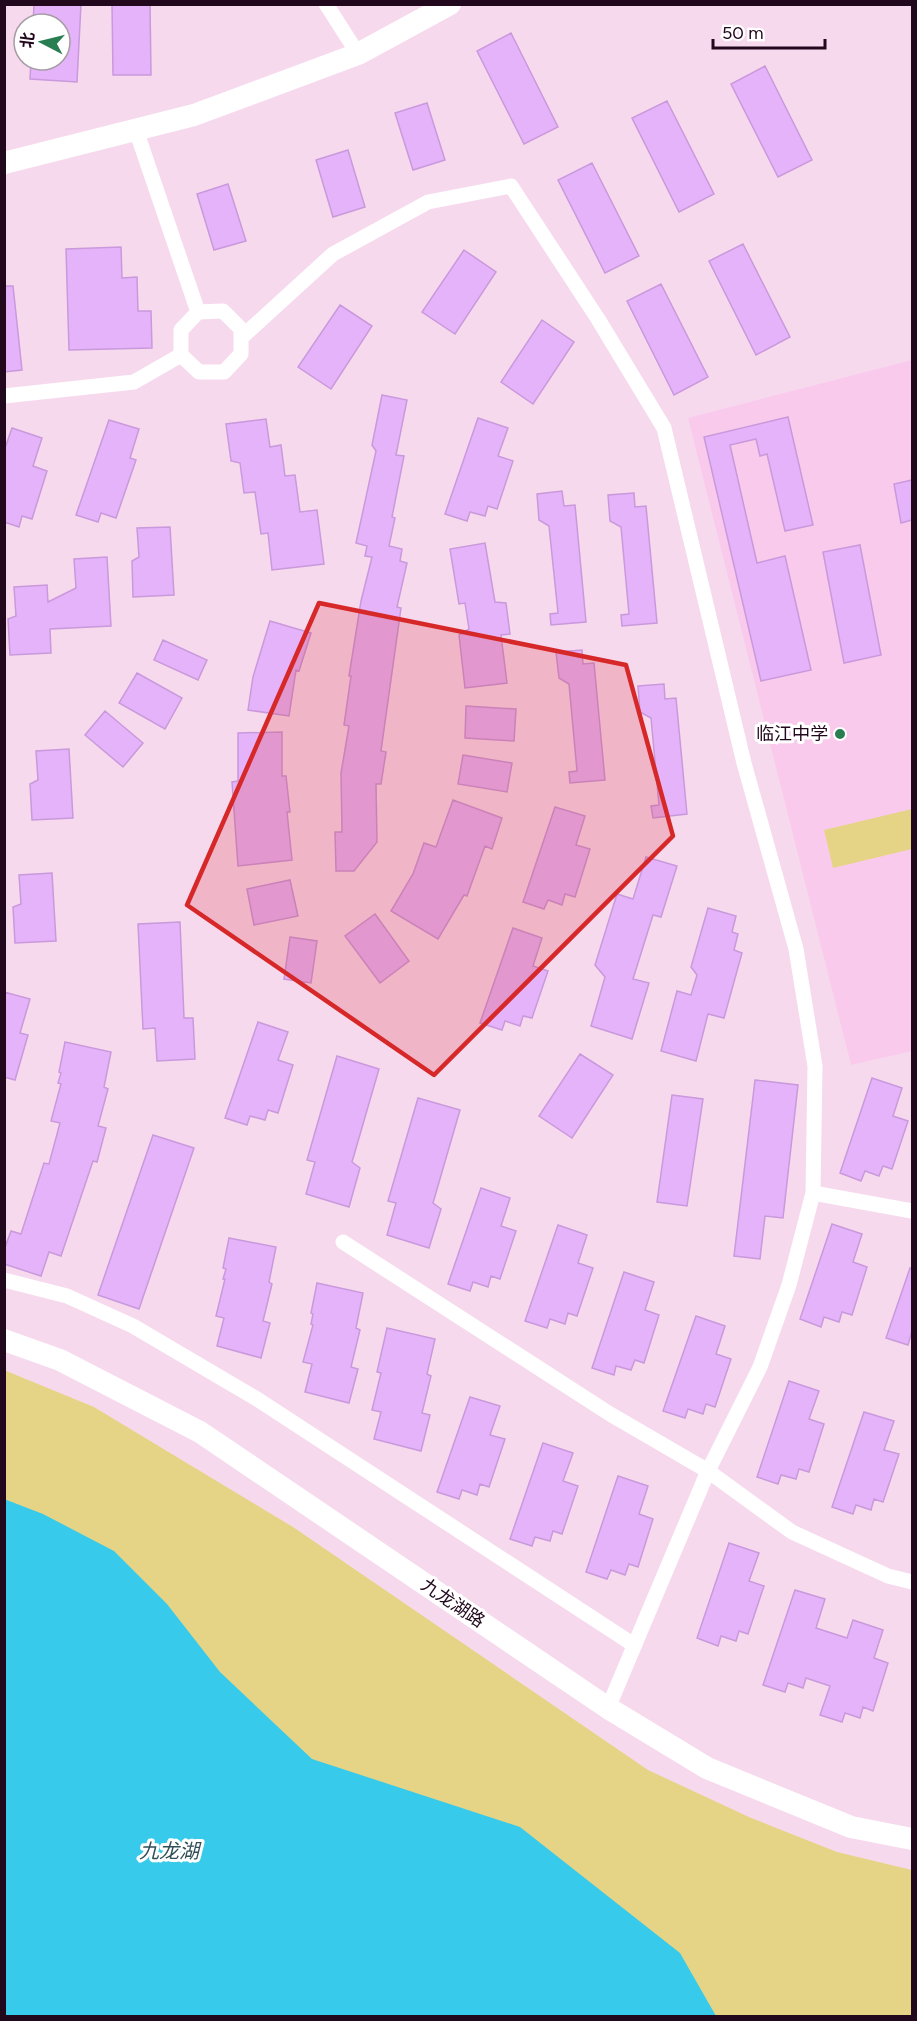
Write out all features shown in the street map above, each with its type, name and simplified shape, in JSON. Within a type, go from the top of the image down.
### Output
[{"type":"street","points":[[326,4],[358,54]]},
{"type":"street","points":[[4,163],[194,115],[358,54],[450,4]]},
{"type":"street","points":[[136,130],[198,312]]},
{"type":"street","points":[[242,337],[333,254],[428,202],[511,186],[598,319],[664,428],[744,763],[796,949],[814,1066],[813,1193],[789,1285],[760,1367],[708,1471],[608,1708]]},
{"type":"street","points":[[223,311],[241,329],[241,354],[224,372],[199,372],[181,355],[181,330],[198,312],[223,311]]},
{"type":"street","points":[[4,396],[134,382],[181,355]]},
{"type":"street","points":[[813,1193],[912,1211]]},
{"type":"street","points":[[343,1242],[610,1414],[708,1471],[792,1532],[888,1576],[912,1582]]},
{"type":"street","points":[[4,1280],[67,1296],[133,1326],[257,1399],[634,1645]]},
{"type":"street","name":"九龙湖路","points":[[4,1340],[60,1360],[200,1432],[608,1708],[707,1768],[851,1827],[912,1839]]},
{"type":"highlighted area","points":[[319,603],[626,665],[673,836],[434,1075],[187,905]]},
{"type":"shaded area","name":"临江中学","points":[[912,360],[912,1051],[851,1065],[688,418]]},
{"type":"shaded area","points":[[912,809],[912,849],[833,868],[824,830]]},
{"type":"shaded area","points":[[4,1370],[94,1407],[293,1527],[648,1770],[749,1817],[837,1852],[912,1870],[912,2016],[5,2016]]},
{"type":"water","name":"九龙湖","points":[[4,1499],[43,1514],[114,1551],[167,1604],[220,1672],[312,1759],[520,1827],[680,1953],[716,2016],[5,2016]]},
{"type":"building","points":[[34,4],[81,4],[77,82],[30,79],[30,72],[72,72],[72,12],[34,12]]},
{"type":"building","points":[[112,4],[150,4],[151,75],[113,75]]},
{"type":"building","points":[[511,33],[558,127],[524,144],[477,51]]},
{"type":"building","points":[[765,66],[812,160],[778,177],[731,84]]},
{"type":"building","points":[[667,101],[714,194],[679,212],[632,118]]},
{"type":"building","points":[[427,103],[445,160],[413,170],[395,113]]},
{"type":"building","points":[[348,150],[365,207],[333,217],[316,160]]},
{"type":"building","points":[[592,163],[639,256],[605,273],[558,180]]},
{"type":"building","points":[[228,184],[246,241],[214,250],[197,194]]},
{"type":"building","points":[[743,244],[790,337],[756,355],[709,261]]},
{"type":"building","points":[[121,247],[122,278],[137,277],[138,311],[151,311],[152,348],[69,350],[66,249]]},
{"type":"building","points":[[464,250],[496,272],[455,334],[422,312]]},
{"type":"building","points":[[661,284],[708,377],[674,395],[627,301]]},
{"type":"building","points":[[4,286],[13,286],[22,370],[4,372]]},
{"type":"building","points":[[340,305],[372,326],[331,389],[298,367]]},
{"type":"building","points":[[542,320],[574,342],[533,404],[501,382]]},
{"type":"building","points":[[382,395],[407,400],[396,455],[404,456],[392,517],[395,518],[389,546],[402,549],[400,561],[407,563],[397,607],[401,608],[381,751],[386,752],[381,784],[376,784],[377,842],[354,871],[336,871],[335,832],[342,832],[341,773],[349,726],[344,725],[351,676],[349,676],[361,601],[372,557],[365,556],[367,546],[356,543],[376,451],[372,445]]},
{"type":"building","points":[[788,417],[813,525],[785,531],[767,454],[760,456],[756,439],[730,445],[757,563],[785,556],[811,670],[761,681],[704,437]]},
{"type":"building","points":[[478,418],[508,428],[498,456],[513,461],[497,509],[488,506],[485,516],[470,512],[467,521],[445,514]]},
{"type":"building","points":[[266,419],[270,447],[281,445],[285,476],[295,475],[300,512],[317,510],[324,564],[272,570],[268,533],[261,534],[255,492],[244,493],[240,463],[231,461],[226,424]]},
{"type":"building","points":[[109,420],[139,429],[130,458],[136,460],[116,518],[101,513],[98,522],[76,515]]},
{"type":"building","points":[[12,428],[42,438],[33,466],[47,471],[32,519],[22,516],[19,527],[4,522],[4,451]]},
{"type":"building","points":[[912,480],[912,520],[901,523],[894,484]]},
{"type":"building","points":[[562,491],[564,506],[575,505],[586,622],[551,625],[550,614],[558,613],[549,526],[539,520],[537,494]]},
{"type":"building","points":[[634,493],[635,507],[646,506],[657,623],[622,626],[621,615],[629,614],[621,527],[610,521],[608,495]]},
{"type":"building","points":[[170,527],[174,595],[133,597],[132,561],[139,557],[137,528]]},
{"type":"building","points":[[485,543],[495,602],[506,603],[510,634],[501,635],[507,683],[465,688],[459,635],[469,629],[465,603],[459,604],[450,549]]},
{"type":"building","points":[[860,545],[881,655],[844,663],[823,552]]},
{"type":"building","points":[[107,557],[111,626],[50,629],[51,653],[10,655],[8,619],[16,616],[14,587],[47,585],[48,602],[76,588],[74,559]]},
{"type":"building","points":[[270,621],[311,633],[299,671],[296,670],[289,716],[248,710],[253,677]]},
{"type":"building","points":[[163,640],[207,660],[198,680],[154,660]]},
{"type":"building","points":[[582,650],[583,664],[594,663],[605,780],[570,783],[569,772],[577,771],[569,684],[559,678],[556,652]]},
{"type":"building","points":[[137,673],[182,698],[165,729],[119,703]]},
{"type":"building","points":[[664,684],[665,699],[676,698],[687,814],[653,818],[651,806],[659,805],[651,718],[640,712],[638,686]]},
{"type":"building","points":[[466,706],[516,709],[514,741],[465,738]]},
{"type":"building","points":[[105,711],[143,743],[123,767],[85,735]]},
{"type":"building","points":[[282,732],[282,776],[286,776],[292,860],[238,866],[232,782],[238,781],[238,733]]},
{"type":"building","points":[[69,749],[73,818],[32,820],[30,784],[38,780],[36,751]]},
{"type":"building","points":[[463,755],[512,763],[507,792],[458,784]]},
{"type":"building","points":[[453,800],[502,818],[492,849],[485,846],[467,896],[464,895],[438,939],[391,911],[413,874],[424,843],[436,847]]},
{"type":"building","points":[[555,807],[585,816],[576,845],[590,849],[575,897],[565,894],[562,905],[548,900],[544,909],[523,902]]},
{"type":"building","points":[[646,857],[677,866],[661,917],[653,915],[633,979],[649,983],[632,1039],[591,1026],[605,977],[595,965],[617,894],[633,899]]},
{"type":"building","points":[[52,873],[56,941],[15,943],[13,907],[21,904],[19,875]]},
{"type":"building","points":[[290,880],[298,916],[254,925],[247,889]]},
{"type":"building","points":[[708,908],[736,916],[732,932],[738,934],[734,950],[742,953],[724,1018],[708,1014],[696,1061],[661,1051],[677,991],[691,995],[697,975],[691,967]]},
{"type":"building","points":[[375,914],[409,961],[380,983],[345,936]]},
{"type":"building","points":[[180,922],[184,1018],[193,1018],[195,1059],[157,1061],[155,1028],[143,1029],[138,924]]},
{"type":"building","points":[[513,928],[542,938],[533,966],[548,971],[532,1018],[523,1016],[520,1026],[505,1021],[502,1030],[480,1023]]},
{"type":"building","points":[[290,937],[317,941],[311,983],[284,979]]},
{"type":"building","points":[[4,992],[30,999],[20,1033],[28,1035],[15,1080],[4,1077]]},
{"type":"building","points":[[258,1022],[288,1032],[278,1060],[293,1065],[278,1113],[268,1110],[265,1120],[250,1116],[247,1125],[225,1118]]},
{"type":"building","points":[[65,1042],[111,1052],[104,1087],[108,1089],[98,1126],[106,1128],[97,1162],[93,1161],[61,1256],[49,1252],[41,1276],[4,1264],[4,1250],[11,1231],[21,1234],[44,1163],[49,1164],[60,1123],[51,1121],[61,1084],[58,1083],[61,1073],[59,1072]]},
{"type":"building","points":[[580,1054],[613,1075],[572,1138],[539,1116]]},
{"type":"building","points":[[337,1056],[379,1069],[352,1162],[360,1168],[349,1207],[306,1194],[315,1162],[307,1160]]},
{"type":"building","points":[[872,1078],[902,1088],[893,1116],[908,1121],[892,1169],[883,1166],[879,1176],[865,1171],[861,1181],[840,1173]]},
{"type":"building","points":[[755,1080],[798,1085],[783,1218],[765,1216],[760,1259],[734,1256]]},
{"type":"building","points":[[672,1095],[703,1099],[687,1206],[657,1202]]},
{"type":"building","points":[[418,1098],[460,1110],[433,1203],[441,1209],[429,1248],[387,1235],[396,1203],[388,1201]]},
{"type":"building","points":[[153,1135],[194,1148],[139,1309],[98,1295]]},
{"type":"building","points":[[481,1188],[510,1198],[501,1226],[516,1231],[500,1279],[491,1276],[488,1287],[473,1282],[470,1291],[448,1284]]},
{"type":"building","points":[[832,1224],[862,1234],[853,1262],[867,1267],[852,1315],[842,1312],[839,1322],[824,1317],[821,1327],[800,1319]]},
{"type":"building","points":[[558,1225],[587,1235],[578,1263],[593,1268],[577,1316],[568,1313],[565,1324],[550,1319],[547,1328],[525,1321]]},
{"type":"building","points":[[229,1238],[276,1247],[269,1282],[272,1284],[263,1321],[270,1323],[261,1358],[217,1346],[224,1318],[216,1316],[225,1279],[223,1279],[226,1269],[223,1268]]},
{"type":"building","points":[[910,1268],[912,1269],[912,1331],[908,1345],[886,1338]]},
{"type":"building","points":[[624,1272],[654,1282],[645,1310],[659,1315],[644,1363],[635,1360],[631,1370],[616,1366],[614,1375],[592,1368]]},
{"type":"building","points":[[317,1283],[363,1293],[356,1328],[360,1330],[351,1367],[358,1369],[349,1403],[305,1392],[312,1364],[303,1362],[313,1325],[311,1324],[313,1314],[311,1313]]},
{"type":"building","points":[[696,1316],[725,1326],[716,1354],[731,1359],[715,1407],[706,1404],[703,1414],[688,1409],[685,1418],[663,1411]]},
{"type":"building","points":[[387,1328],[435,1339],[427,1374],[431,1376],[422,1413],[430,1415],[421,1451],[374,1439],[381,1412],[372,1410],[381,1373],[377,1372]]},
{"type":"building","points":[[789,1381],[819,1391],[809,1419],[824,1424],[809,1472],[799,1469],[796,1479],[781,1475],[778,1484],[757,1477]]},
{"type":"building","points":[[470,1397],[500,1406],[490,1435],[505,1439],[489,1487],[480,1484],[477,1495],[462,1490],[459,1499],[437,1492]]},
{"type":"building","points":[[864,1412],[894,1421],[884,1450],[899,1454],[883,1502],[874,1499],[871,1510],[856,1505],[853,1514],[832,1507]]},
{"type":"building","points":[[543,1443],[573,1453],[563,1481],[578,1486],[562,1534],[553,1531],[550,1541],[535,1537],[532,1546],[510,1539]]},
{"type":"building","points":[[618,1476],[648,1486],[639,1514],[653,1519],[638,1567],[629,1564],[625,1575],[611,1570],[607,1579],[586,1572]]},
{"type":"building","points":[[729,1543],[759,1553],[749,1581],[764,1586],[748,1634],[739,1631],[736,1641],[721,1636],[718,1646],[697,1638]]},
{"type":"building","points":[[795,1590],[825,1599],[816,1628],[847,1638],[853,1620],[883,1630],[874,1658],[888,1663],[873,1711],[863,1707],[860,1718],[845,1713],[842,1722],[820,1715],[830,1686],[806,1678],[803,1688],[788,1683],[785,1692],[763,1685]]},
{"type":"place","name":"临江中学","points":[[840,734]]}]
